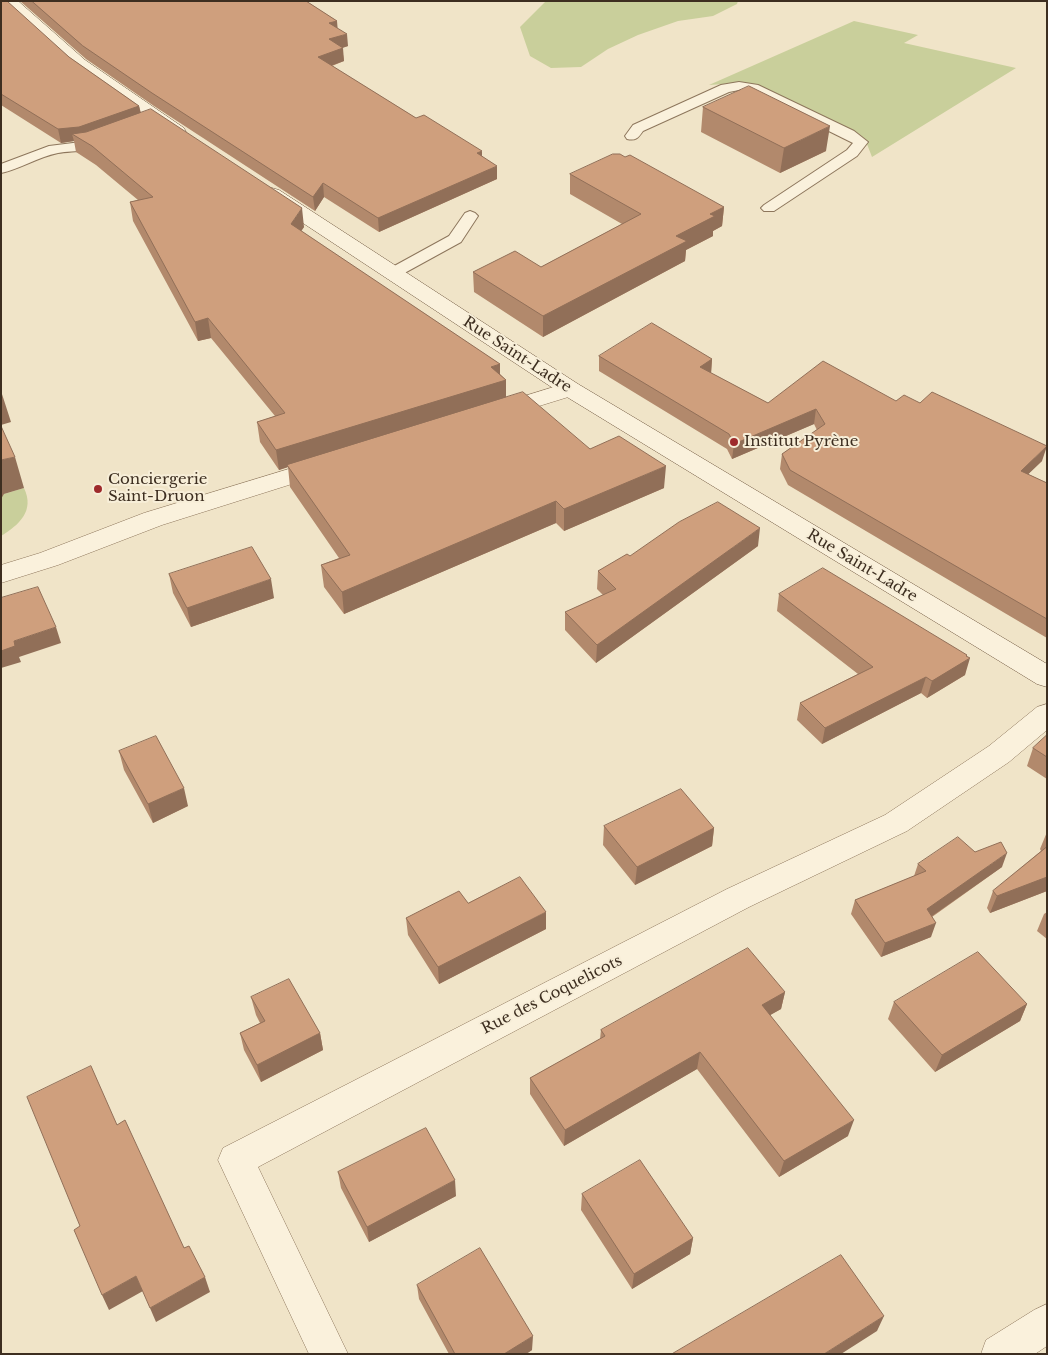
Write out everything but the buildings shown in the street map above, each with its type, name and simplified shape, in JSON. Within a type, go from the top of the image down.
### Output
[{"type":"street","points":[[8,1],[79,64],[149,122],[191,141]]},
{"type":"street","name":"Rue Saint-Ladre","points":[[258,185],[570,389],[1047,677]]},
{"type":"street","points":[[476,419],[570,389]]},
{"type":"street","points":[[1,574],[48,559],[153,519],[343,460]]},
{"type":"street","name":"Rue des Coquelicots","points":[[329,1354],[236,1160],[738,898],[896,823],[999,754],[1047,714]]},
{"type":"street","points":[[1000,1354],[1047,1323]]},
{"type":"lane","points":[[632,136],[638,128],[726,88],[739,86],[753,88],[861,142],[852,153],[769,208]]},
{"type":"lane","points":[[1,169],[54,149],[84,146],[114,134]]},
{"type":"lane","points":[[393,273],[455,240],[470,216]]},
{"type":"green space","points":[[546,1],[738,1],[737,4],[713,16],[678,21],[638,35],[608,49],[581,67],[551,68],[530,56],[520,27]]},
{"type":"green space","points":[[854,21],[918,35],[904,43],[1016,68],[872,157],[865,139],[859,134],[773,94],[738,83],[709,85]]},
{"type":"green space","points":[[24,488],[28,504],[26,510],[19,522],[1,536],[1,495]]},
{"type":"place","name":"Institut Pyrène","points":[[734,442]]},
{"type":"place","name":"Conciergerie Saint-Druon","points":[[98,489]]}]
